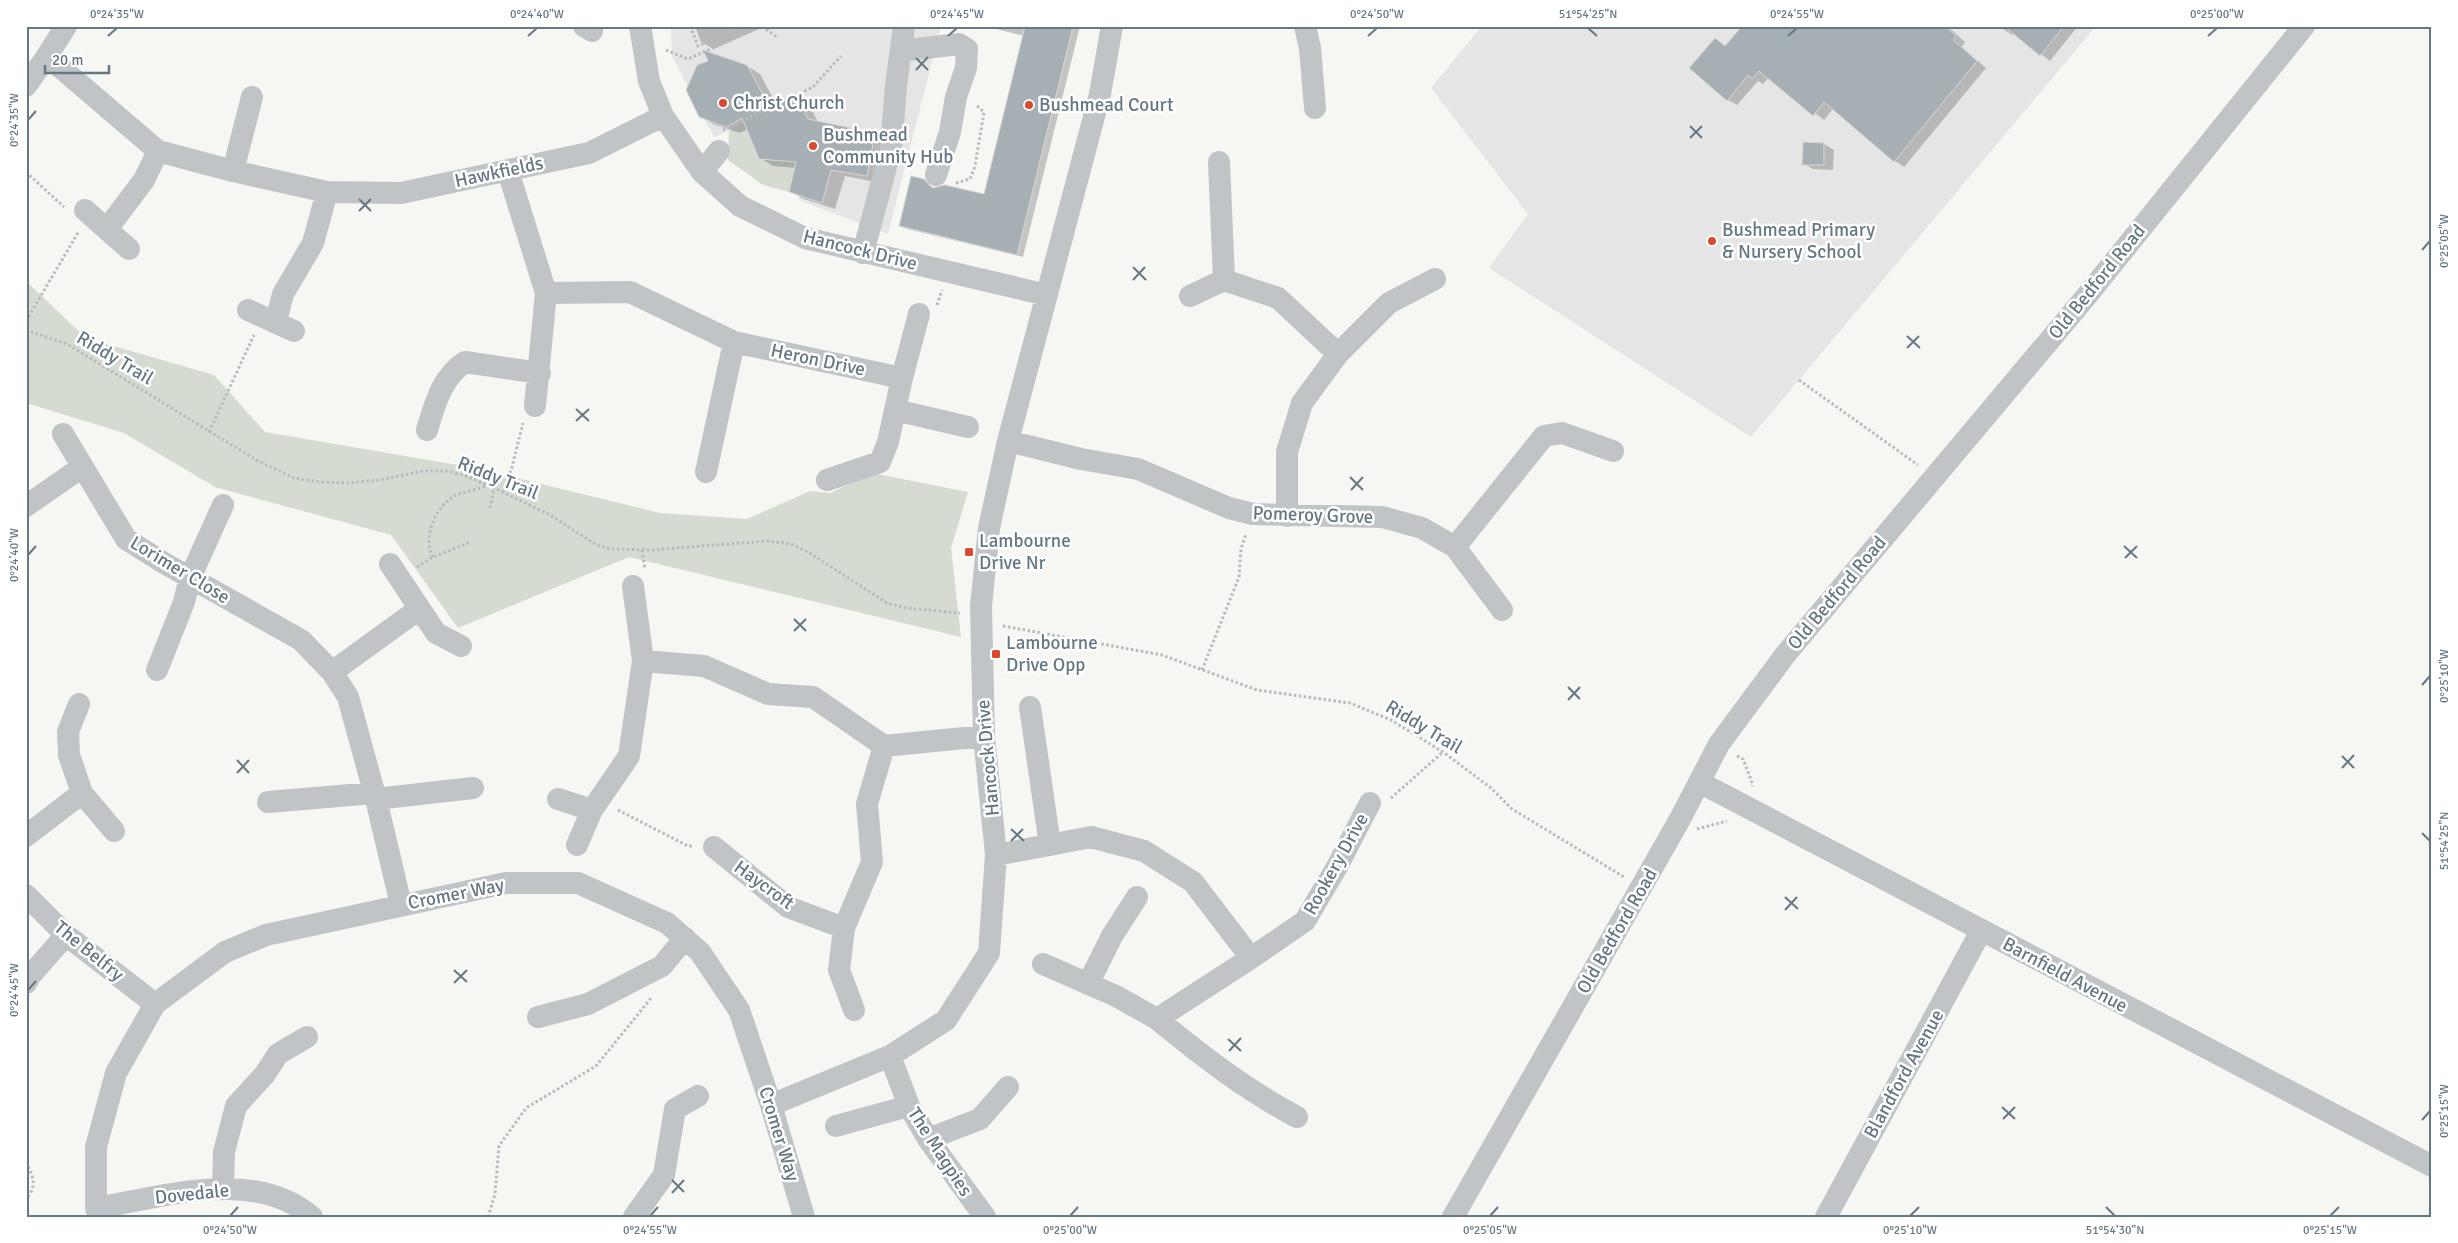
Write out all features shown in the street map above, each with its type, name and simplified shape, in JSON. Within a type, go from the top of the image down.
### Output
[{"type":"street","points":[[26,86],[66,26]]},
{"type":"street","points":[[862,253],[892,148],[904,26]]},
{"type":"street","name":"Hancock Drive","points":[[771,1105],[890,1056],[946,1020],[990,953],[996,855],[984,736],[981,606],[989,528],[1008,441],[1100,94],[1112,26]]},
{"type":"street","points":[[1305,26],[1310,48],[1315,108]]},
{"type":"street","name":"Old Bedford Road","points":[[1453,1217],[1676,827],[1719,744],[1785,655],[2085,298],[2304,26]]},
{"type":"street","name":"Hancock Drive","points":[[640,33],[649,81],[663,116],[702,172],[740,206],[804,238],[1047,295]]},
{"type":"street","points":[[901,51],[933,49],[959,44],[967,49],[966,68],[956,97],[950,132],[936,175]]},
{"type":"street","name":"Hawkfields","points":[[47,56],[158,151],[233,171],[327,192],[401,192],[588,153],[663,116]]},
{"type":"street","points":[[233,171],[252,98]]},
{"type":"street","points":[[129,249],[94,218],[144,180],[158,151]]},
{"type":"street","points":[[702,172],[719,152]]},
{"type":"street","points":[[1219,162],[1224,280]]},
{"type":"street","points":[[508,171],[546,294],[536,406]]},
{"type":"street","points":[[270,320],[313,243],[327,192]]},
{"type":"street","points":[[1287,516],[1288,452],[1302,403],[1338,354],[1389,302],[1436,279]]},
{"type":"street","points":[[1190,296],[1224,280],[1278,298],[1338,354]]},
{"type":"street","name":"Heron Drive","points":[[546,294],[630,292],[734,342],[902,378]]},
{"type":"street","points":[[827,480],[880,462],[888,442],[919,314]]},
{"type":"street","points":[[706,472],[734,342]]},
{"type":"street","points":[[426,430],[439,391],[453,370],[465,362],[540,373]]},
{"type":"street","points":[[895,410],[968,427]]},
{"type":"street","name":"Lorimer Close","points":[[63,434],[126,539],[190,578],[302,640],[332,672],[348,698],[375,796],[401,905]]},
{"type":"street","points":[[1455,547],[1544,436],[1562,434],[1614,451]]},
{"type":"street","name":"Pomeroy Grove","points":[[1008,441],[1081,459],[1138,469],[1229,508],[1253,514],[1382,517],[1422,528],[1455,547],[1502,610]]},
{"type":"street","points":[[26,506],[82,467]]},
{"type":"street","points":[[158,670],[184,602],[190,578],[223,505]]},
{"type":"street","points":[[395,571],[436,634],[461,646]]},
{"type":"street","points":[[577,845],[595,805],[629,756],[644,661],[633,586]]},
{"type":"street","points":[[332,672],[419,609]]},
{"type":"street","points":[[644,661],[704,666],[768,694],[813,697],[884,746],[984,736]]},
{"type":"street","points":[[79,704],[68,732],[69,754],[82,793],[114,831]]},
{"type":"street","points":[[1030,708],[1050,845]]},
{"type":"street","points":[[854,1010],[839,970],[844,928],[872,862],[867,804],[884,746]]},
{"type":"street","name":"Barnfield Avenue","points":[[1699,782],[2432,1166]]},
{"type":"street","points":[[268,802],[473,788]]},
{"type":"street","points":[[26,836],[82,793]]},
{"type":"street","points":[[558,799],[595,805]]},
{"type":"street","name":"Rookery Drive","points":[[1157,1019],[1305,921],[1338,865],[1370,803]]},
{"type":"street","points":[[996,855],[1092,837],[1144,851],[1193,882],[1251,958]]},
{"type":"street","name":"Haycroft","points":[[714,847],[788,907],[844,928]]},
{"type":"street","name":"Cromer Way","points":[[98,1212],[96,1147],[116,1073],[155,1004],[225,952],[266,935],[506,883],[578,883],[667,923],[700,952],[739,1010],[771,1105],[804,1217]]},
{"type":"street","name":"The Belfry","points":[[26,895],[66,935],[155,1004]]},
{"type":"street","points":[[1088,984],[1112,936],[1138,897]]},
{"type":"street","name":"Blandford Avenue","points":[[1826,1217],[1982,931]]},
{"type":"street","points":[[26,983],[66,935]]},
{"type":"street","points":[[538,1017],[588,1004],[662,966],[685,938]]},
{"type":"street","points":[[1043,964],[1116,996],[1157,1019],[1210,1064],[1271,1103],[1297,1117]]},
{"type":"street","points":[[223,1187],[224,1152],[236,1106],[264,1074],[278,1054],[307,1037]]},
{"type":"street","name":"The Magpies","points":[[890,1056],[909,1106],[928,1139],[979,1215]]},
{"type":"street","points":[[928,1139],[980,1119],[1008,1088]]},
{"type":"street","points":[[634,1217],[664,1175],[675,1109],[698,1096]]},
{"type":"street","points":[[836,1126],[909,1106]]},
{"type":"street","name":"Dovedale","points":[[98,1212],[223,1187],[269,1193],[312,1217]]},
{"type":"path","points":[[690,26],[698,46],[742,26]]},
{"type":"path","points":[[640,33],[688,58],[762,26],[778,38]]},
{"type":"path","points":[[719,152],[709,137],[813,88],[841,56]]},
{"type":"path","points":[[26,172],[72,214],[94,218]]},
{"type":"path","points":[[26,322],[81,227],[94,218]]},
{"type":"path","points":[[209,432],[270,320]]},
{"type":"path","name":"Riddy Trail","points":[[26,330],[67,344],[258,462],[294,478],[320,482],[348,483],[379,480],[423,471],[447,471],[466,476],[503,492],[550,515],[595,544],[610,549],[651,550],[767,542],[791,544],[808,552],[886,603],[906,608],[961,614],[962,604]]},
{"type":"path","points":[[1799,380],[1921,467]]},
{"type":"path","points":[[503,492],[512,467],[526,410],[536,406]]},
{"type":"path","points":[[433,557],[427,548],[430,532],[438,512],[455,496],[476,492],[487,485]]},
{"type":"path","points":[[490,508],[494,488]]},
{"type":"path","points":[[1202,670],[1239,577],[1241,549],[1253,514]]},
{"type":"path","points":[[395,571],[471,542]]},
{"type":"path","name":"Riddy Trail","points":[[1003,618],[1003,627],[1162,655],[1257,690],[1350,703],[1392,720],[1443,752],[1491,788],[1512,809],[1548,832],[1626,878],[1631,870]]},
{"type":"path","points":[[1370,803],[1385,804],[1443,752]]},
{"type":"path","points":[[595,805],[688,846],[714,847]]},
{"type":"path","points":[[488,1217],[495,1194],[499,1146],[526,1108],[596,1066],[660,986],[662,966]]},
{"type":"path","points":[[26,1162],[35,1180],[31,1194],[26,1200]]},
{"type":"shaded area","points":[[671,26],[941,26],[888,234],[799,200],[796,162],[759,159],[743,121],[729,131],[714,137],[672,56]]},
{"type":"shaded area","name":"Bushmead Primary & Nursery School","points":[[1482,26],[2096,26],[1751,437],[1489,268],[1528,214],[1431,88]]},
{"type":"shaded area","points":[[743,120],[759,159],[796,162],[789,192],[763,185],[728,160],[729,131]]},
{"type":"shaded area","points":[[26,281],[86,338],[214,375],[265,432],[481,469],[660,513],[747,519],[810,491],[830,493],[872,473],[968,492],[951,548],[961,637],[629,557],[458,628],[391,535],[215,487],[124,433],[26,403]]},
{"type":"building","name":"Bushmead Court","points":[[1025,26],[1073,26],[1017,255],[899,226],[911,176],[924,179],[932,188],[945,185],[984,194]]},
{"type":"building","points":[[1742,26],[1945,26],[1956,36],[1953,40],[1977,61],[1894,162],[1824,102],[1813,116],[1759,71],[1752,79],[1748,75],[1727,101],[1689,68],[1715,38],[1725,46]]},
{"type":"building","points":[[2004,26],[2064,26],[2040,56]]},
{"type":"building","name":"Bushmead Community Hub","points":[[703,50],[747,65],[770,108],[796,95],[808,119],[875,133],[867,176],[831,170],[822,203],[789,192],[796,162],[759,159],[742,118],[726,127],[699,117],[686,90],[697,65],[708,61]]},
{"type":"building","points":[[1803,142],[1824,143],[1824,165],[1802,165]]},
{"type":"place","name":"Christ Church","points":[[723,103]]},
{"type":"place","name":"Bushmead Court","points":[[1029,105]]},
{"type":"place","name":"Bushmead Community Hub","points":[[813,146]]},
{"type":"place","name":"Bushmead Primary & Nursery School","points":[[1712,241]]},
{"type":"place","name":"Lambourne Drive Nr","points":[[969,552]]},
{"type":"place","name":"Lambourne Drive Opp","points":[[996,654]]}]
